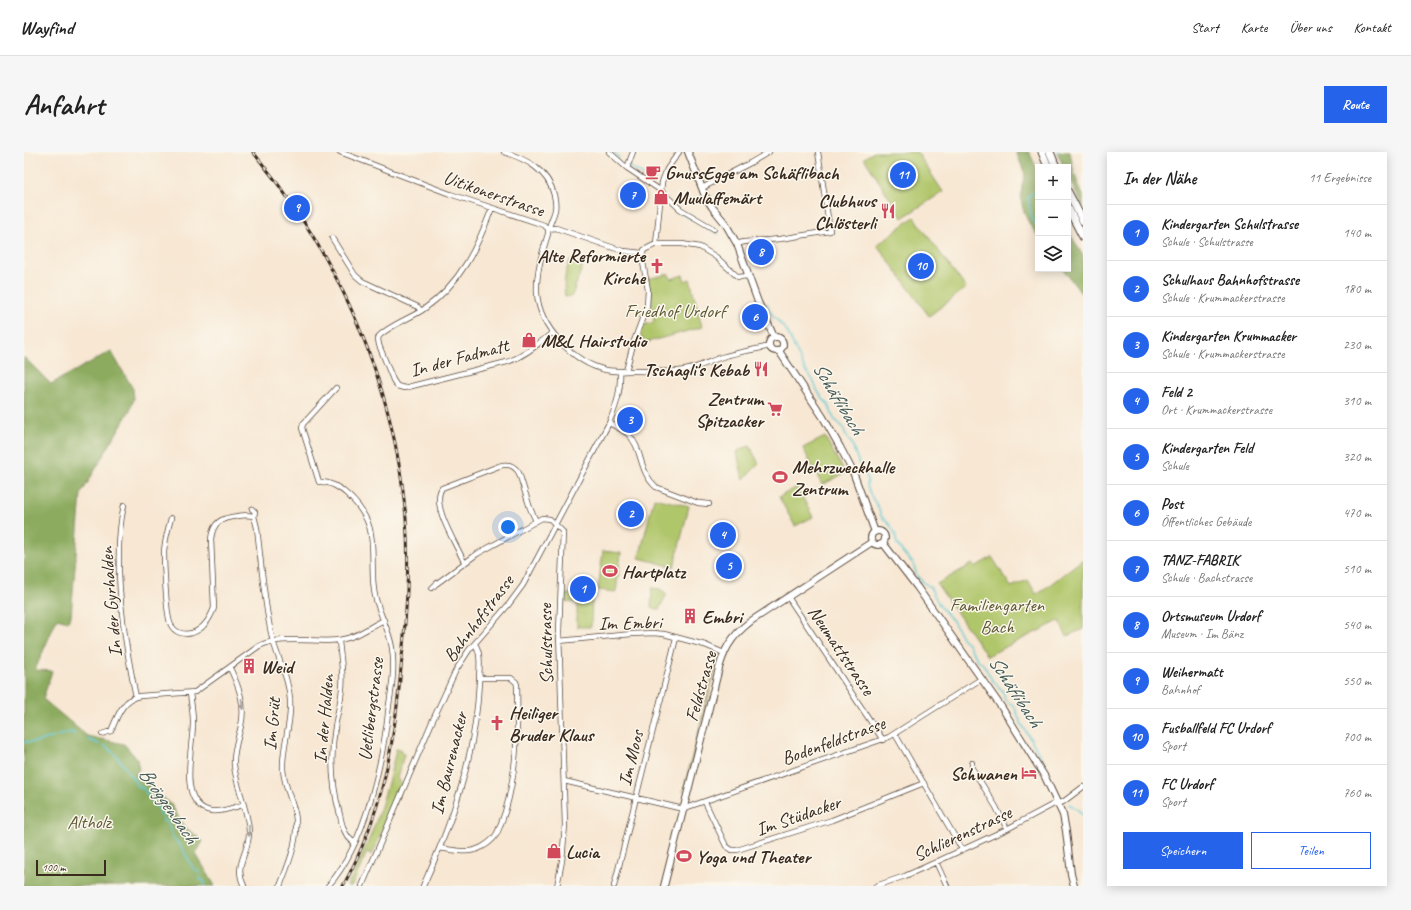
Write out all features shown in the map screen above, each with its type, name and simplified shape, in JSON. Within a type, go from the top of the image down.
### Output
[{"type":"highway","points":[[1042,152],[1047,164]]},
{"type":"highway","points":[[1050,152],[1055,164]]},
{"type":"highway","points":[[1071,198],[1083,221]]},
{"type":"highway","points":[[1071,214],[1083,237]]},
{"type":"main road","points":[[688,152],[708,201],[725,223],[737,244],[758,302],[774,337]]},
{"type":"main road","points":[[774,337],[770,340],[770,346],[773,350],[779,351],[822,417],[853,472],[875,532]]},
{"type":"main road","points":[[774,337],[779,337],[783,341],[784,346],[779,351]]},
{"type":"main road","points":[[881,531],[884,534],[886,538],[883,544],[877,545],[872,542],[871,536],[875,532],[881,531]]},
{"type":"main road","name":"Feldstrasse","points":[[664,886],[724,653],[733,637],[743,627],[872,542]]},
{"type":"main road","points":[[883,544],[917,587],[982,679],[1033,757],[1058,803],[1065,823],[1074,886]]},
{"type":"street","name":"Uitikonerstrasse","points":[[340,152],[410,180],[544,225],[548,229],[556,228],[624,251],[642,253]]},
{"type":"street","points":[[504,152],[524,159],[535,167],[548,180],[554,192],[555,210],[548,229],[537,276],[537,293],[538,301],[545,321],[552,333],[568,350],[589,364],[607,370],[672,372],[686,370],[727,355],[770,346]]},
{"type":"street","points":[[609,152],[660,190],[680,209],[714,229]]},
{"type":"street","points":[[628,167],[633,152]]},
{"type":"street","points":[[656,244],[661,200],[660,190],[664,175],[679,152]]},
{"type":"street","points":[[702,188],[769,152]]},
{"type":"street","points":[[737,244],[830,231],[818,152]]},
{"type":"street","name":"In der Fadmatt","points":[[492,208],[476,248],[456,279],[421,311],[382,333],[378,339],[393,380],[397,386],[401,388],[508,362],[516,359],[535,347],[552,333]]},
{"type":"street","points":[[332,238],[355,275],[362,281],[418,307],[421,311]]},
{"type":"street","points":[[626,371],[634,341],[647,306],[648,290],[642,253],[648,248],[656,244],[682,244],[700,247],[716,257],[738,277],[748,276]]},
{"type":"street","name":"Bahnhofstrasse","points":[[362,886],[454,674],[463,659],[523,585],[609,423],[620,390],[620,371]]},
{"type":"street","name":"Uetlibergstrasse","points":[[328,886],[341,870],[355,843],[371,798],[378,772],[388,712],[393,667],[391,640],[374,590],[373,539],[364,512],[345,492],[325,482],[319,482],[302,428],[302,424],[336,388]]},
{"type":"street","points":[[609,423],[624,431],[630,437],[638,451],[645,474],[650,482],[656,487],[698,503],[709,504]]},
{"type":"street","points":[[464,562],[446,526],[442,513],[438,498],[439,492],[442,488],[508,464],[516,468],[519,473],[530,508],[536,521]]},
{"type":"street","name":"In der Gyrhalden","points":[[124,505],[119,537],[120,587],[124,627],[136,697]]},
{"type":"street","name":"Im Grüt","points":[[252,509],[257,528],[273,641],[288,684],[290,697],[290,716],[284,742],[283,764],[284,779],[295,814],[296,827],[293,849],[280,886]]},
{"type":"street","points":[[171,518],[164,557],[168,615],[171,626],[183,634],[195,632],[202,628],[212,614],[214,608],[211,539],[213,528],[221,519],[242,515],[254,516]]},
{"type":"street","points":[[432,588],[464,562],[536,521],[542,518],[547,518],[556,524]]},
{"type":"street","name":"Schulstrasse","points":[[556,524],[562,530],[564,536],[560,577],[559,641],[564,781],[564,839],[562,861],[557,886]]},
{"type":"street","name":"Neumattstrasse","points":[[788,597],[883,740]]},
{"type":"street","points":[[102,734],[111,731],[127,701],[136,697],[190,693],[200,690],[259,646],[273,641],[339,640],[357,634],[384,620]]},
{"type":"street","name":"Im Embri","points":[[559,641],[642,633],[664,634],[705,645],[724,653]]},
{"type":"street","name":"Im Moos","points":[[614,886],[676,638]]},
{"type":"street","name":"In der Halden","points":[[339,640],[343,679],[333,746],[333,779],[337,804],[347,837],[355,843]]},
{"type":"street","name":"Im Baurenacker","points":[[423,886],[440,848],[456,805],[473,741],[478,709],[479,678],[479,653],[475,644]]},
{"type":"street","points":[[230,668],[242,701],[241,725],[234,758],[236,776],[249,830],[249,839],[240,865],[240,876],[244,886]]},
{"type":"street","points":[[440,848],[471,851],[488,843],[496,835],[501,824],[511,790],[515,757],[516,682],[511,678],[479,678]]},
{"type":"street","name":"Bodenfeldstrasse","points":[[684,808],[883,740],[982,679]]},
{"type":"street","points":[[190,693],[193,721],[189,764],[191,792],[201,807],[212,812],[243,805]]},
{"type":"street","points":[[895,734],[962,849]]},
{"type":"street","points":[[972,763],[972,768],[1007,829]]},
{"type":"street","points":[[564,781],[684,808]]},
{"type":"street","name":"Im Stüdacker","points":[[705,802],[726,846],[732,850],[738,850],[832,820],[924,783]]},
{"type":"street","name":"Schlierenstrasse","points":[[876,886],[905,876],[1007,829],[1067,799],[1083,788]]},
{"type":"street","points":[[936,862],[947,886]]},
{"type":"green space","points":[[874,152],[917,152],[943,192],[902,218],[864,158]]},
{"type":"green space","points":[[1016,152],[1029,152],[1035,165],[1035,231],[1028,221],[1022,207],[1021,192],[1025,174]]},
{"type":"green space","points":[[1057,152],[1070,152],[1074,173],[1083,196],[1083,207],[1071,182],[1071,164],[1063,164]]},
{"type":"green space","points":[[914,217],[966,288],[929,316],[877,245]]},
{"type":"green space","points":[[1071,235],[1083,256],[1083,296],[1065,272],[1071,272]]},
{"type":"green space","points":[[570,260],[583,265],[572,296],[565,297],[565,278]]},
{"type":"green space","name":"Friedhof Urdorf","points":[[669,274],[671,279],[683,275],[685,281],[690,279],[702,327],[644,343],[640,333],[644,325],[654,322],[647,279]]},
{"type":"green space","name":"Altholz","points":[[111,351],[133,389],[134,399],[130,410],[81,494],[71,616],[68,622],[57,619],[35,670],[52,671],[43,699],[87,736],[124,744],[137,759],[139,770],[136,772],[139,780],[146,781],[153,790],[171,804],[184,827],[203,841],[196,854],[215,886],[24,886],[24,357],[51,384]]},
{"type":"green space","points":[[825,437],[845,473],[822,485],[803,448]]},
{"type":"green space","points":[[750,446],[759,464],[744,479],[737,452],[740,449]]},
{"type":"green space","points":[[797,487],[813,517],[795,526],[779,497]]},
{"type":"green space","points":[[654,498],[689,506],[674,567],[639,558]]},
{"type":"green space","name":"Hartplatz","points":[[603,551],[621,553],[616,592],[598,590]]},
{"type":"green space","name":"Familiengarten Bach","points":[[992,557],[1011,587],[1028,580],[1036,594],[1083,559],[1083,629],[1067,636],[1059,621],[987,656],[937,584],[972,564],[975,567]]},
{"type":"green space","points":[[652,588],[660,589],[666,593],[666,596],[659,609],[651,608]]},
{"type":"green space","points":[[566,594],[574,594],[574,597],[592,598],[591,627],[577,627],[577,603],[566,602]]},
{"type":"green space","points":[[717,662],[690,768],[683,792],[716,663]]},
{"type":"green space","points":[[396,749],[401,749],[404,755],[397,778],[402,786],[372,855],[367,852],[352,886],[347,886],[356,869],[377,819],[388,785]]},
{"type":"waterway","name":"Schäflibach","points":[[614,152],[619,158]]},
{"type":"waterway","name":"Schäflibach","points":[[628,166],[655,182]]},
{"type":"waterway","points":[[1033,192],[1028,199],[1032,218],[1035,222]]},
{"type":"waterway","name":"Schäflibach","points":[[669,203],[678,212],[692,219]]},
{"type":"waterway","name":"Schäflibach","points":[[707,228],[718,234]]},
{"type":"waterway","name":"Schäflibach","points":[[767,304],[769,311],[787,331],[805,370],[813,380],[822,398],[828,404],[834,419],[843,427],[845,434],[852,444],[859,464],[868,479],[867,486],[871,496],[878,507],[881,516],[890,525],[895,534],[897,544],[913,563],[917,576],[930,587],[939,605],[953,621],[963,639],[968,643],[979,661],[983,664],[992,680],[1003,691],[1005,700],[1014,706],[1021,723],[1044,762],[1047,770]]},
{"type":"waterway","name":"Bröggenbach","points":[[24,742],[36,742],[71,732],[75,734]]},
{"type":"waterway","name":"Bröggenbach","points":[[87,739],[99,744]]},
{"type":"waterway","name":"Bröggenbach","points":[[103,745],[113,752],[138,786],[143,788],[155,806],[159,808],[163,821],[167,822],[174,839],[181,846],[193,868],[199,872],[200,879],[205,882],[205,886]]},
{"type":"waterway","name":"Schäflibach","points":[[1069,804],[1083,815]]},
{"type":"railway","points":[[253,152],[284,192],[312,234],[336,278],[358,324],[390,419],[400,469],[406,519],[408,556],[406,612],[398,697],[390,753],[377,807],[368,833],[343,886]]},
{"type":"place","name":"GnussEgge am Schäflibach","points":[[653,172]]},
{"type":"place","name":"FC Urdorf","points":[[903,175]]},
{"type":"place","name":"TANZ-FABRIK","points":[[633,195]]},
{"type":"place","name":"Muulaffemärt","points":[[661,197]]},
{"type":"place","name":"Weihermatt","points":[[297,208]]},
{"type":"place","name":"Clubhuus Chlösterli","points":[[888,211]]},
{"type":"place","name":"Ortsmuseum Urdorf","points":[[761,252]]},
{"type":"place","name":"Alte Reformierte Kirche","points":[[657,266]]},
{"type":"place","name":"Fusballfeld FC Urdorf","points":[[921,266]]},
{"type":"place","name":"Post","points":[[755,317]]},
{"type":"place","name":"M&L Hairstudio","points":[[529,340]]},
{"type":"place","name":"Tschagli's Kebab","points":[[761,369]]},
{"type":"place","name":"Zentrum Spitzacker","points":[[775,409]]},
{"type":"place","name":"Kindergarten Krummacker","points":[[630,420]]},
{"type":"place","name":"Mehrzweckhalle Zentrum","points":[[780,477]]},
{"type":"place","name":"Schulhaus Bahnhofstrasse","points":[[631,514]]},
{"type":"place","name":"Feld 2","points":[[723,535]]},
{"type":"place","name":"Kindergarten Feld","points":[[729,566]]},
{"type":"place","name":"Hartplatz","points":[[610,571]]},
{"type":"place","name":"Kindergarten Schulstrasse","points":[[583,589]]},
{"type":"place","name":"Embri","points":[[690,616]]},
{"type":"place","name":"Weid","points":[[249,666]]},
{"type":"place","name":"Heiliger Bruder Klaus","points":[[497,723]]},
{"type":"place","name":"Schwanen","points":[[1029,773]]},
{"type":"place","name":"Lucia","points":[[554,851]]},
{"type":"place","name":"Yoga und Theater","points":[[684,856]]}]
